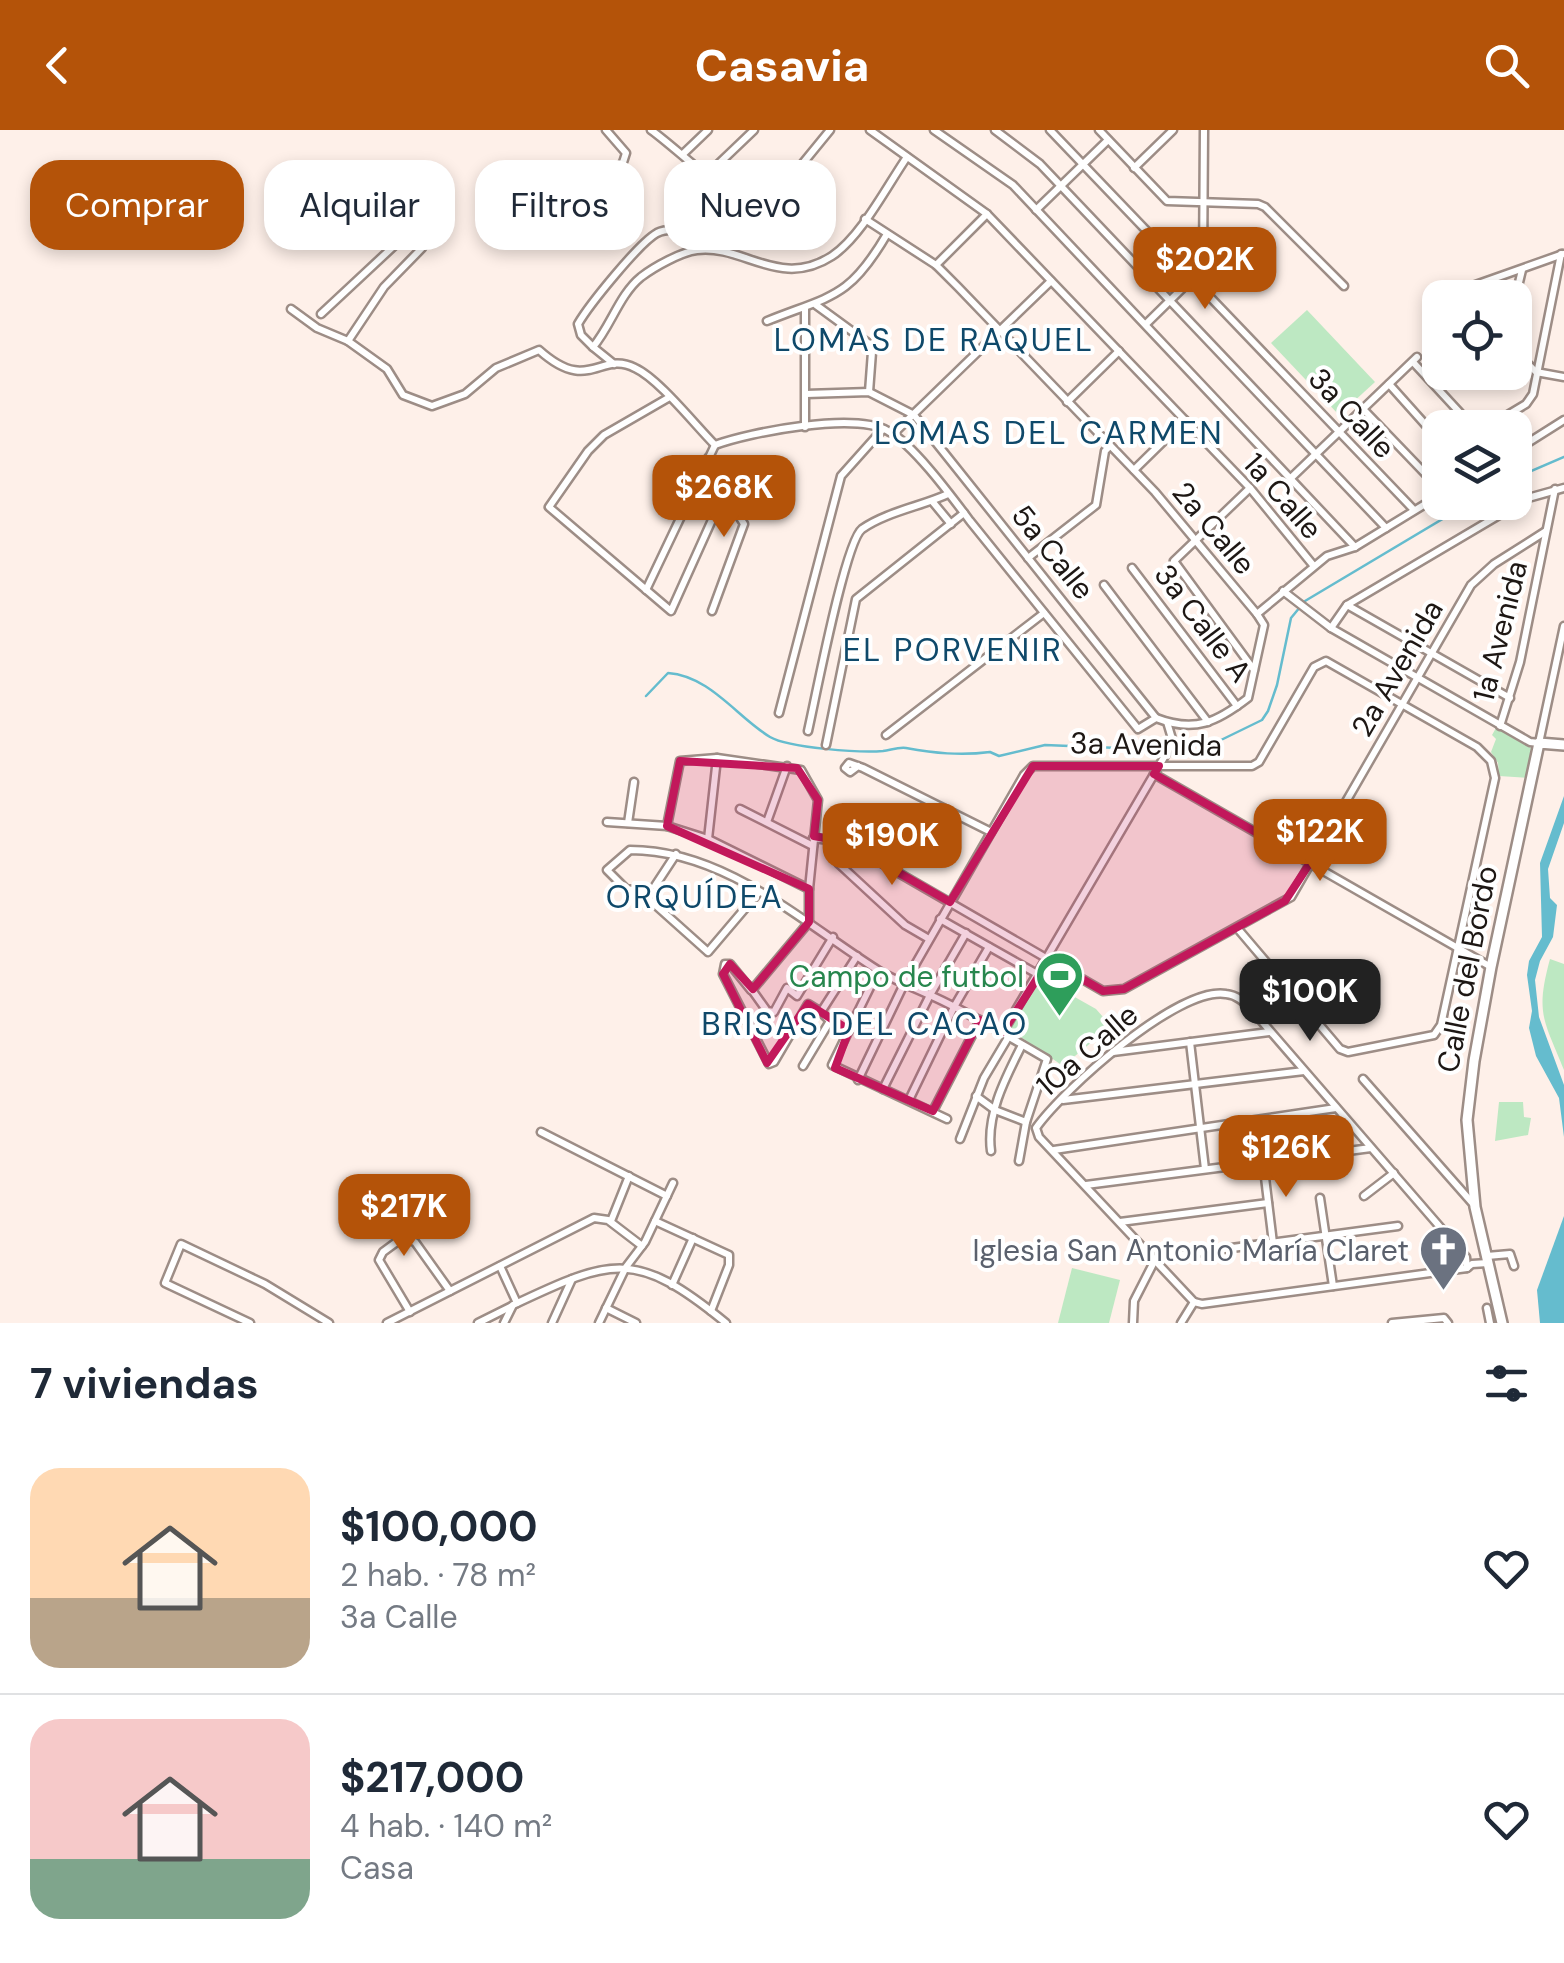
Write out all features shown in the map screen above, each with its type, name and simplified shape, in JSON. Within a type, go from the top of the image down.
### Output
[{"type":"street","points":[[606,130],[626,153],[623,160]]},
{"type":"street","points":[[683,154],[708,130]]},
{"type":"street","points":[[723,160],[754,130]]},
{"type":"street","points":[[805,160],[830,130]]},
{"type":"street","name":"1a Calle","points":[[870,130],[987,214],[1250,488],[1313,566]]},
{"type":"street","name":"1a Calle","points":[[934,130],[1013,185],[1356,547]]},
{"type":"street","points":[[994,130],[1040,164],[1386,528]]},
{"type":"street","name":"3a Calle","points":[[1050,130],[1414,510]]},
{"type":"street","points":[[1099,130],[1167,202],[1262,205],[1344,286]]},
{"type":"street","points":[[1134,168],[1173,130]]},
{"type":"street","points":[[1146,325],[1203,268],[1204,130]]},
{"type":"street","points":[[655,131],[690,160]]},
{"type":"street","points":[[1036,210],[1108,140]]},
{"type":"street","points":[[594,347],[635,282],[682,255],[702,250],[773,268],[792,268],[828,259],[865,218],[906,157]]},
{"type":"street","points":[[936,265],[987,214]]},
{"type":"street","name":"2a Calle","points":[[865,218],[936,265],[1196,539],[1264,625],[1255,671]]},
{"type":"street","points":[[614,364],[580,335],[578,324],[637,251],[664,231]]},
{"type":"street","points":[[767,321],[816,305],[850,286],[888,234]]},
{"type":"street","points":[[321,314],[390,250]]},
{"type":"street","points":[[348,341],[384,286],[420,250]]},
{"type":"street","points":[[1493,280],[1562,254]]},
{"type":"street","points":[[1513,410],[1530,399],[1533,370],[1562,254]]},
{"type":"street","points":[[1520,280],[1522,270]]},
{"type":"street","points":[[893,434],[1052,281]]},
{"type":"street","points":[[816,305],[868,342],[872,352],[869,392]]},
{"type":"street","points":[[290,308],[317,328],[348,341],[387,370],[402,395],[432,406],[465,394],[508,361],[539,350],[579,372],[614,364],[636,368],[715,446]]},
{"type":"street","points":[[806,308],[806,427]]},
{"type":"street","points":[[1067,402],[1119,352]]},
{"type":"street","points":[[1292,477],[1415,360],[1458,410]]},
{"type":"street","points":[[1533,370],[1564,377]]},
{"type":"street","points":[[1389,384],[1422,420]]},
{"type":"street","points":[[806,394],[869,392],[914,415]]},
{"type":"street","points":[[668,398],[604,435],[588,450],[549,507],[671,612],[717,507],[708,458]]},
{"type":"street","points":[[1363,409],[1422,473]]},
{"type":"street","name":"5a Calle","points":[[914,415],[1156,718]]},
{"type":"street","points":[[1134,470],[1185,420]]},
{"type":"street","points":[[1532,440],[1564,420]]},
{"type":"street","points":[[646,590],[715,446],[750,434],[806,427],[884,428],[964,513],[1138,730],[1156,718],[1167,722],[1217,722],[1248,698],[1255,671],[1174,561],[1250,488]]},
{"type":"street","points":[[779,714],[841,476],[884,428]]},
{"type":"street","points":[[1028,558],[1096,505],[1105,450],[1110,446]]},
{"type":"street","points":[[1331,628],[1347,605],[1528,498],[1560,488]]},
{"type":"street","name":"1a Avenida","points":[[1500,726],[1510,698],[1546,530],[1560,488]]},
{"type":"street","points":[[808,731],[841,584],[860,531],[948,494]]},
{"type":"street","points":[[932,501],[951,524]]},
{"type":"street","points":[[1258,614],[1313,566],[1328,556],[1356,547],[1422,504]]},
{"type":"street","points":[[712,611],[744,524],[739,516],[717,507]]},
{"type":"street","points":[[826,745],[856,599],[964,513]]},
{"type":"street","name":"2a Avenida","points":[[1048,959],[1103,991],[1124,989],[1291,897],[1480,574],[1546,530]]},
{"type":"street","name":"3a Calle A","points":[[1132,568],[1238,706]]},
{"type":"street","points":[[841,584],[856,599]]},
{"type":"street","points":[[1104,585],[1208,723]]},
{"type":"street","points":[[1283,590],[1331,628],[1500,726],[1530,742],[1561,744]]},
{"type":"street","points":[[1347,605],[1510,698]]},
{"type":"street","points":[[886,735],[1044,613]]},
{"type":"street","name":"Calle del Bordo","points":[[1502,1323],[1476,1207],[1468,1148],[1469,1091],[1491,967],[1564,626]]},
{"type":"street","name":"3a Avenida","points":[[991,832],[1033,766],[1156,770],[1243,768],[1259,762],[1314,667],[1322,662],[1329,662],[1402,704]]},
{"type":"street","points":[[1238,929],[1340,1049],[1348,1052],[1431,1036],[1441,1026],[1495,778],[1484,752],[1402,704]]},
{"type":"street","points":[[960,1139],[1006,1034],[1172,742],[1167,722]]},
{"type":"street","points":[[708,839],[717,758]]},
{"type":"street","points":[[667,826],[680,761],[717,758],[754,766],[787,766],[804,773],[818,800],[809,922],[752,990]]},
{"type":"street","points":[[767,822],[787,766]]},
{"type":"street","points":[[858,766],[991,832],[928,939],[858,1080]]},
{"type":"street","points":[[1156,770],[1491,967]]},
{"type":"street","points":[[628,824],[634,782]]},
{"type":"street","points":[[740,809],[813,842],[845,842],[1048,959]]},
{"type":"street","points":[[607,822],[667,826],[708,839],[809,889]]},
{"type":"street","points":[[759,892],[708,952],[642,893],[626,889],[608,868],[627,851],[676,854],[759,892],[833,937],[878,971],[930,994],[1047,1058],[1026,1122],[1019,1161]]},
{"type":"street","points":[[655,886],[676,854]]},
{"type":"street","points":[[838,862],[904,924],[928,939]]},
{"type":"street","points":[[940,919],[1039,976]]},
{"type":"street","points":[[883,1089],[930,994],[966,934]]},
{"type":"street","points":[[797,996],[833,937]]},
{"type":"street","points":[[909,1100],[954,1007],[989,947]]},
{"type":"street","points":[[821,1012],[857,956]]},
{"type":"street","points":[[803,1066],[830,1021],[788,988],[771,1013],[730,964],[725,964],[723,974],[769,1064],[774,1062],[808,1004]]},
{"type":"street","points":[[878,971],[832,1065],[947,1118]]},
{"type":"street","name":"10a Calle","points":[[1056,1149],[1036,1128],[1113,1052],[1166,1014],[1202,996],[1228,994],[1245,1003],[1270,1032]]},
{"type":"street","points":[[933,1111],[980,1020]]},
{"type":"street","points":[[1113,1052],[1270,1032],[1466,1257],[1467,1268]]},
{"type":"street","points":[[1190,1042],[1205,1169]]},
{"type":"street","points":[[991,1150],[989,1138],[995,1110],[1022,1044]]},
{"type":"street","points":[[1062,1100],[1305,1071]]},
{"type":"street","points":[[1363,1079],[1476,1207]]},
{"type":"street","points":[[1077,1086],[1088,1099]]},
{"type":"street","points":[[976,1096],[995,1110],[1026,1122]]},
{"type":"street","points":[[1056,1149],[1337,1108]]},
{"type":"street","points":[[541,1132],[667,1196]]},
{"type":"street","points":[[1085,1185],[1370,1148]]},
{"type":"street","points":[[1056,1149],[1194,1302],[1467,1268],[1510,1254],[1514,1266]]},
{"type":"street","points":[[1263,1161],[1273,1244]]},
{"type":"street","points":[[1364,1196],[1394,1173]]},
{"type":"street","points":[[610,1222],[629,1176]]},
{"type":"street","points":[[599,1323],[673,1183]]},
{"type":"street","points":[[1320,1198],[1333,1286]]},
{"type":"street","points":[[1119,1222],[1268,1203]]},
{"type":"street","points":[[387,1323],[594,1218],[610,1222],[642,1246]]},
{"type":"street","points":[[655,1221],[725,1252],[730,1260],[711,1311]]},
{"type":"street","points":[[1156,1258],[1398,1226]]},
{"type":"street","points":[[410,1312],[379,1260],[402,1238],[415,1242],[450,1291]]},
{"type":"street","points":[[672,1285],[693,1238]]},
{"type":"street","points":[[250,1323],[165,1283],[181,1244],[265,1284],[329,1323]]},
{"type":"street","points":[[1134,1323],[1134,1301],[1156,1258]]},
{"type":"street","points":[[500,1266],[515,1304]]},
{"type":"street","points":[[478,1323],[492,1320],[515,1304],[572,1278],[601,1268],[626,1266],[672,1285],[726,1323]]},
{"type":"street","points":[[552,1323],[572,1278]]},
{"type":"street","points":[[1181,1323],[1194,1302]]},
{"type":"street","points":[[504,1323],[515,1304]]},
{"type":"street","points":[[606,1308],[636,1323]]},
{"type":"street","points":[[1487,1308],[1490,1323]]},
{"type":"street","points":[[1392,1323],[1447,1321]]},
{"type":"highlighted area","points":[[680,761],[797,768],[818,800],[814,836],[845,842],[950,902],[1033,766],[1159,766],[1154,774],[1310,863],[1285,901],[1124,989],[1103,991],[1049,960],[1003,1032],[980,1020],[933,1111],[835,1068],[849,1030],[808,1004],[767,1063],[723,974],[730,964],[753,989],[809,922],[809,889],[667,826]]},
{"type":"green space","points":[[1307,310],[1375,382],[1339,415],[1271,343]]},
{"type":"green space","points":[[1496,728],[1531,748],[1528,778],[1499,776],[1498,763],[1491,752]]},
{"type":"green space","points":[[1550,959],[1564,964],[1564,1070],[1544,1016],[1543,993]]},
{"type":"green space","name":"Campo de futbol","points":[[1041,978],[1096,1009],[1111,1026],[1063,1066],[1009,1029]]},
{"type":"green space","points":[[1499,1102],[1523,1102],[1524,1117],[1531,1118],[1528,1135],[1495,1141]]},
{"type":"green space","points":[[1072,1268],[1120,1280],[1109,1323],[1058,1323]]},
{"type":"water","points":[[1564,796],[1564,823],[1548,869],[1550,898],[1557,905],[1553,937],[1535,980],[1539,1017],[1564,1085],[1564,1137],[1559,1098],[1536,1056],[1529,1028],[1532,1011],[1527,975],[1529,961],[1542,937],[1540,863]]},
{"type":"water","points":[[1564,1216],[1564,1323],[1540,1323],[1537,1290]]},
{"type":"waterway","points":[[1532,471],[1564,457]]},
{"type":"waterway","points":[[646,696],[668,673],[683,676],[710,689],[770,737],[843,750],[903,748],[968,754],[990,752],[999,756],[1045,745],[1143,749],[1173,742],[1221,740],[1262,720],[1268,711],[1291,618],[1305,601],[1441,520]]},
{"type":"place","name":"Campo de futbol","points":[[1059,1018]]},
{"type":"place","name":"Iglesia San Antonio María Claret","points":[[1444,1292]]},
{"type":"district","name":"LOMAS DE RAQUEL","points":[[934,340]]},
{"type":"district","name":"LOMAS DEL CARMEN","points":[[1049,433]]},
{"type":"district","name":"EL PORVENIR","points":[[953,650]]},
{"type":"district","name":"ORQUÍDEA","points":[[695,897]]},
{"type":"district","name":"BRISAS DEL CACAO","points":[[865,1024]]}]
